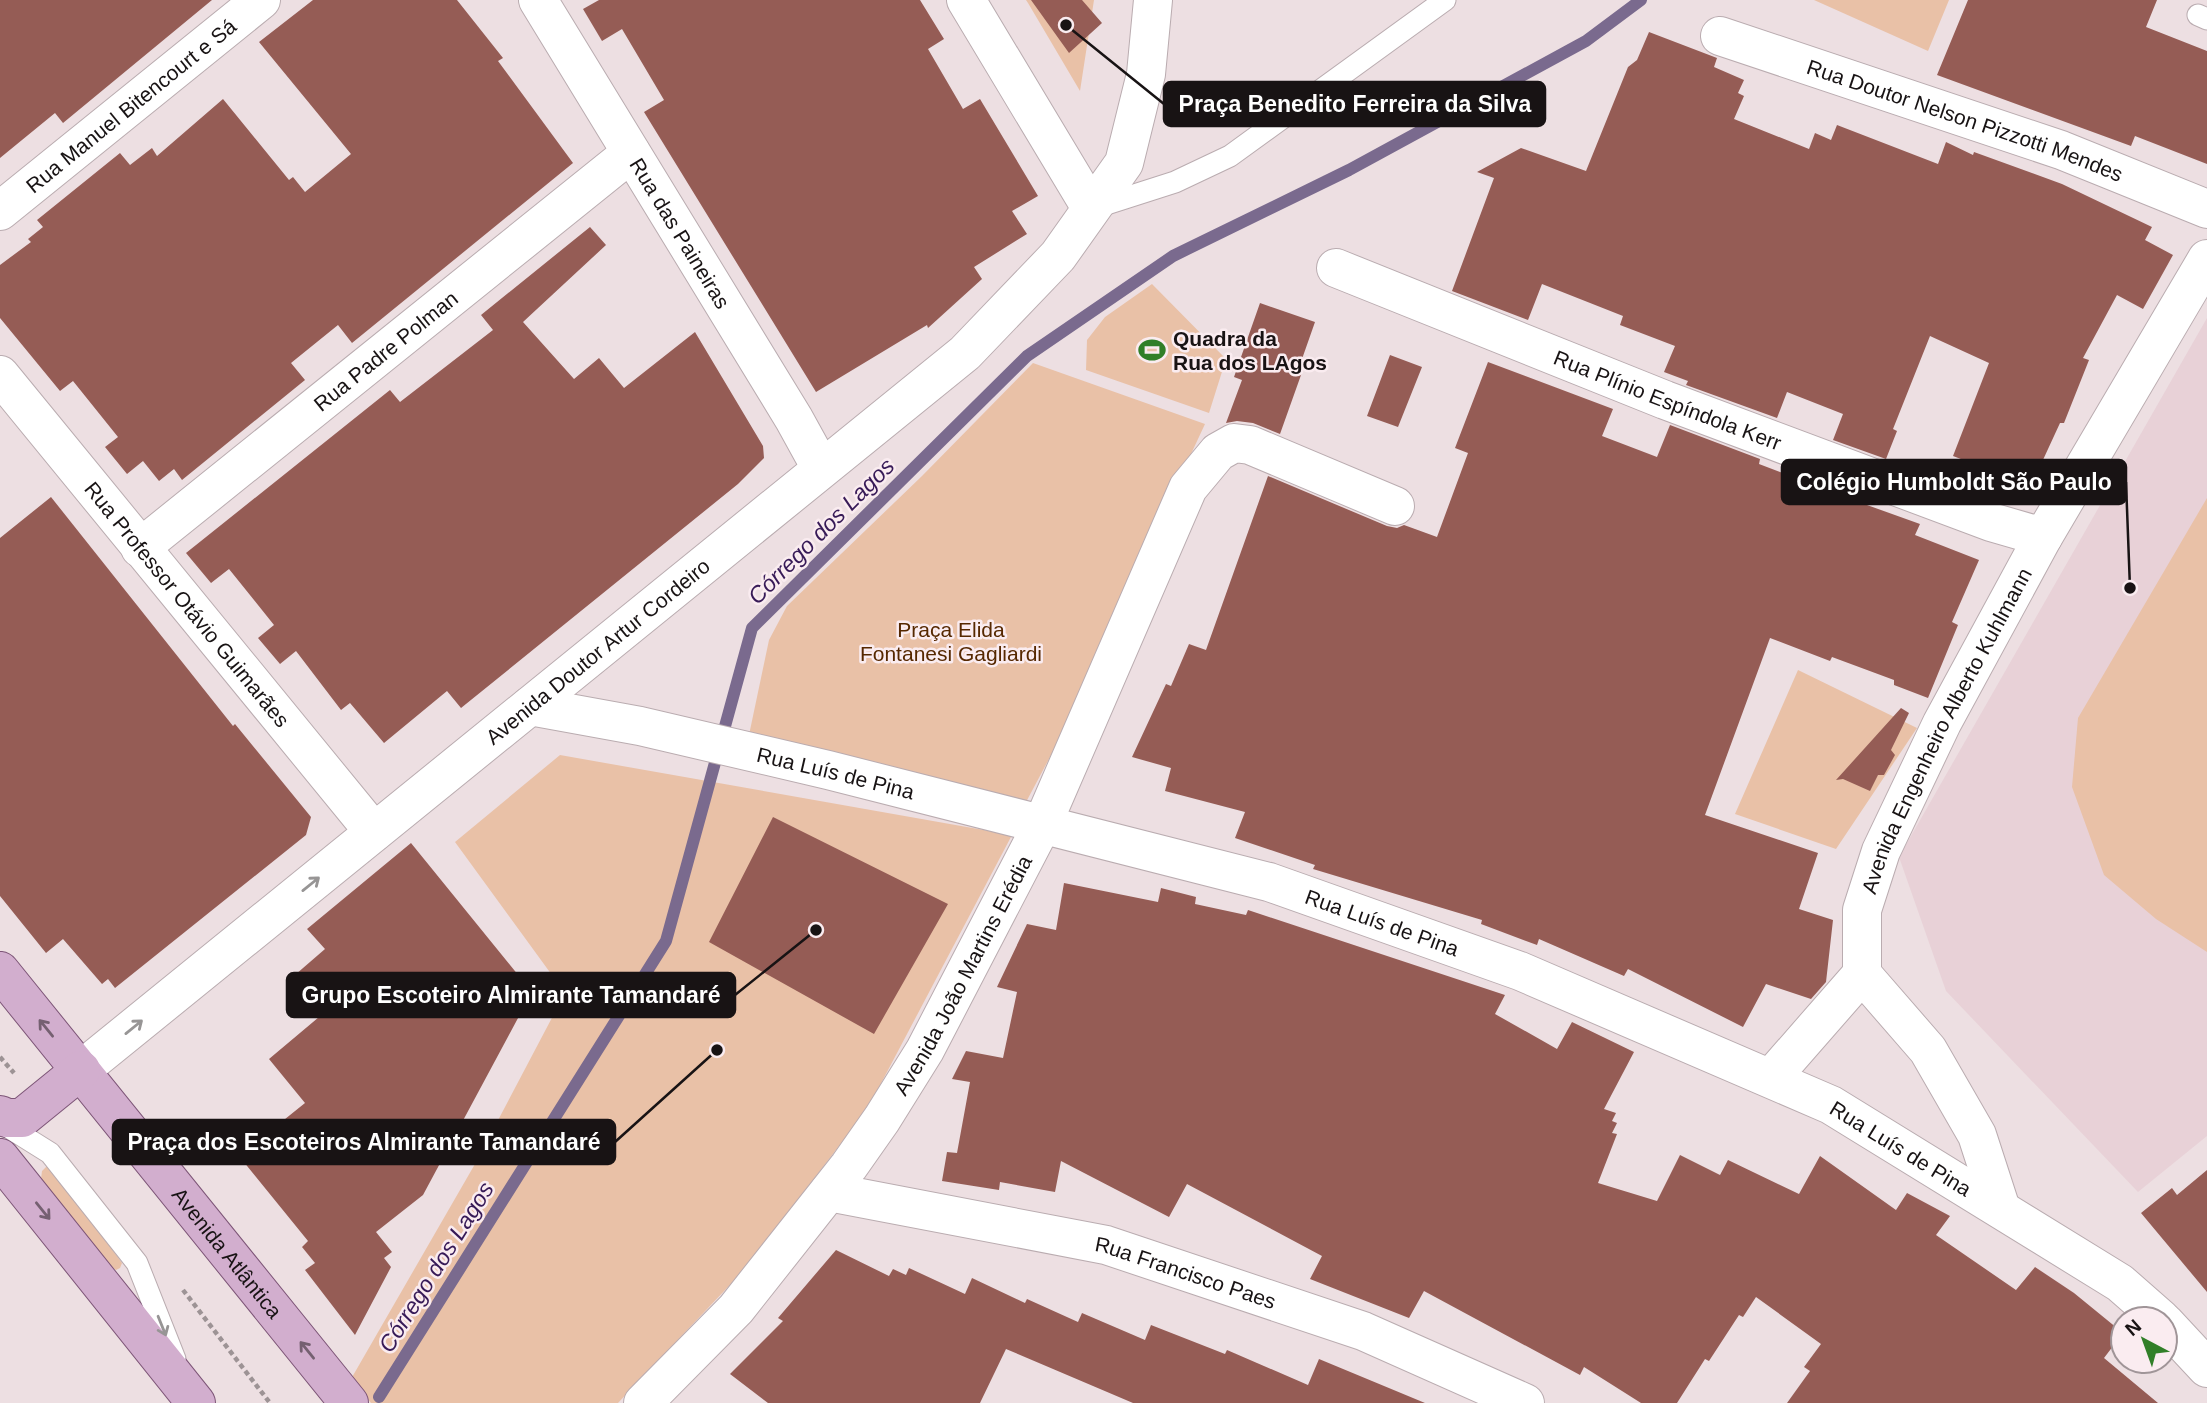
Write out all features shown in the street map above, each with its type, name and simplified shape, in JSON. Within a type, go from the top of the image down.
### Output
[{"type":"main road","name":"Avenida Atlântica","points":[[0,971],[349,1403]]},
{"type":"main road","points":[[0,1115],[22,1118],[81,1070]]},
{"type":"main road","points":[[0,1158],[193,1400]]},
{"type":"street","name":"Rua Manuel Bitencourt e Sá","points":[[0,211],[261,0]]},
{"type":"street","name":"Rua das Paineiras","points":[[538,0],[794,419],[821,468]]},
{"type":"street","points":[[966,0],[1091,208]]},
{"type":"street","name":"Avenida Doutor Artur Cordeiro","points":[[81,1070],[965,353],[1058,256],[1124,163],[1146,74],[1153,0]]},
{"type":"street","name":"Rua Doutor Nelson Pizzotti Mendes","points":[[1720,36],[2061,150],[2207,209]]},
{"type":"street","name":"Rua Padre Polman","points":[[140,548],[631,153]]},
{"type":"street","name":"Avenida Engenheiro Alberto Kuhlmann","points":[[1862,974],[1862,911],[1881,851],[1942,723],[2043,537],[2207,259]]},
{"type":"street","name":"Rua Plínio Espíndola Kerr","points":[[1335,268],[1665,400],[1991,522],[2043,537]]},
{"type":"street","name":"Rua Professor Otávio Guimarães","points":[[0,375],[374,832]]},
{"type":"street","name":"Avenida João Martins Erédia","points":[[643,1403],[736,1309],[829,1192],[882,1119],[925,1050],[1042,825],[1188,488],[1218,452],[1234,443],[1250,445],[1395,506]]},
{"type":"street","name":"Rua Luís de Pina","points":[[530,706],[640,726],[828,771],[1283,887],[1520,971],[1831,1105],[2120,1283],[2145,1305]]},
{"type":"street","points":[[1771,1078],[1862,974],[1928,1050],[1977,1135],[2001,1209]]},
{"type":"street","name":"Rua Francisco Paes","points":[[829,1192],[1106,1245],[1363,1331],[1525,1403]]},
{"type":"street","points":[[2179,1338],[2207,1368]]},
{"type":"lane","points":[[1091,208],[1175,182],[1230,156],[1445,0]]},
{"type":"lane","points":[[0,1122],[50,1153],[137,1263],[193,1400]]},
{"type":"path","points":[[0,1057],[6,1064]]},
{"type":"shaded area","points":[[2207,318],[2207,1136],[2138,1192],[1946,991],[1899,857]]},
{"type":"green space","points":[[1026,0],[1094,0],[1080,91],[1028,3]]},
{"type":"green space","points":[[1814,0],[1949,0],[1928,51]]},
{"type":"green space","name":"Quadra da Rua dos LAgos","points":[[1152,284],[1226,359],[1209,413],[1086,370],[1087,340],[1105,317]]},
{"type":"green space","name":"Praça Elida Fontanesi Gagliardi","points":[[1033,363],[1205,424],[1074,712],[1025,804],[749,735],[769,640],[787,606],[922,476]]},
{"type":"green space","points":[[2207,498],[2207,952],[2156,919],[2104,875],[2072,787],[2078,718]]},
{"type":"green space","points":[[1798,670],[1917,728],[1836,849],[1735,814]]},
{"type":"green space","points":[[560,755],[1012,835],[868,1108],[745,1269],[618,1403],[371,1403],[351,1379],[475,1164],[565,993],[455,842]]},
{"type":"green space","points":[[47,1166],[53,1168],[122,1263],[120,1268],[116,1270],[111,1267],[41,1179],[42,1171]]},
{"type":"building","points":[[0,0],[212,0],[63,123],[55,113],[0,158]]},
{"type":"building","points":[[313,0],[457,0],[503,58],[498,61],[573,163],[352,343],[338,325],[291,363],[305,380],[182,480],[174,469],[159,481],[143,461],[127,474],[105,447],[118,437],[73,381],[60,391],[0,318],[0,265],[31,242],[28,239],[43,227],[37,220],[120,153],[130,165],[152,148],[157,156],[223,99],[289,180],[293,177],[305,192],[351,154],[259,42]]},
{"type":"building","points":[[599,0],[920,0],[944,39],[928,49],[963,109],[980,99],[1038,196],[1012,211],[1027,234],[974,267],[982,279],[928,328],[927,325],[816,392],[644,112],[664,100],[622,29],[602,41],[583,9]]},
{"type":"building","points":[[1031,0],[1082,0],[1102,23],[1069,53]]},
{"type":"building","points":[[1968,0],[2157,0],[2146,27],[2207,51],[2207,164],[2135,136],[2131,146],[1937,75]]},
{"type":"building","points":[[1649,32],[1717,58],[1714,67],[1744,80],[1738,93],[1744,96],[1734,119],[1809,149],[1815,133],[1831,140],[1837,125],[1938,164],[1946,142],[1973,155],[1974,152],[2062,184],[2152,227],[2145,240],[2173,255],[2143,309],[2117,295],[2083,358],[2089,360],[2064,423],[2060,423],[2024,501],[1994,488],[2000,474],[1953,456],[1989,363],[1930,336],[1893,429],[1897,431],[1886,459],[1833,440],[1843,414],[1787,392],[1777,418],[1686,385],[1688,381],[1664,372],[1675,346],[1620,325],[1623,316],[1542,284],[1528,320],[1452,291],[1494,178],[1477,172],[1521,148],[1586,171],[1628,67],[1637,60]]},
{"type":"building","points":[[590,227],[606,245],[523,322],[574,379],[599,358],[624,388],[695,332],[763,446],[764,458],[738,484],[461,708],[447,691],[384,743],[350,703],[341,710],[296,651],[280,664],[258,638],[274,625],[229,569],[211,583],[186,553],[390,390],[400,402],[493,330],[481,315]]},
{"type":"building","points":[[1260,303],[1315,322],[1302,359],[1306,361],[1280,434],[1253,423],[1226,423],[1242,380],[1234,377]]},
{"type":"building","points":[[1390,355],[1422,367],[1398,427],[1367,416]]},
{"type":"building","points":[[1488,362],[1613,409],[1602,436],[1657,457],[1670,425],[1760,459],[1759,464],[1815,485],[1817,480],[1869,500],[1867,505],[1920,524],[1915,535],[1979,560],[1952,622],[1958,625],[1928,698],[1894,685],[1894,680],[1832,657],[1830,661],[1770,638],[1705,815],[1818,853],[1799,909],[1833,920],[1826,982],[1811,999],[1766,984],[1743,1027],[1628,969],[1624,976],[1539,939],[1537,945],[1481,924],[1482,920],[1313,869],[1315,865],[1235,838],[1245,812],[1165,791],[1171,768],[1132,757],[1166,684],[1171,686],[1189,644],[1206,650],[1268,476],[1387,526],[1397,528],[1404,525],[1437,537],[1468,453],[1455,448]]},
{"type":"building","points":[[51,497],[233,726],[235,724],[311,817],[306,835],[115,988],[108,979],[102,984],[63,939],[46,953],[0,896],[0,538]]},
{"type":"building","points":[[1901,708],[1909,713],[1891,750],[1895,755],[1884,775],[1878,775],[1870,791],[1843,779],[1836,780]]},
{"type":"building","points":[[773,817],[948,904],[874,1034],[709,942]]},
{"type":"building","points":[[411,843],[532,992],[423,1195],[376,1232],[392,1252],[384,1258],[391,1267],[355,1335],[305,1270],[315,1263],[302,1247],[308,1241],[239,1156],[305,1103],[269,1059],[319,1017],[288,981],[325,949],[307,929]]},
{"type":"building","points":[[1064,883],[1158,902],[1161,888],[1196,897],[1195,904],[1246,915],[1248,910],[1505,995],[1495,1014],[1557,1049],[1572,1022],[1634,1052],[1604,1109],[1616,1113],[1612,1121],[1617,1123],[1612,1133],[1617,1134],[1598,1183],[1657,1201],[1680,1155],[1720,1175],[1728,1160],[1799,1194],[1820,1156],[1896,1210],[1907,1193],[1950,1216],[1936,1235],[2016,1290],[2035,1267],[2074,1293],[2109,1322],[2109,1351],[2104,1358],[2109,1362],[2109,1375],[2124,1375],[2158,1403],[1787,1403],[1810,1371],[1804,1367],[1821,1344],[1756,1297],[1743,1317],[1739,1315],[1709,1361],[1705,1359],[1677,1403],[1641,1403],[1584,1367],[1580,1375],[1424,1291],[1409,1318],[1310,1279],[1322,1256],[1187,1184],[1169,1217],[1061,1161],[1055,1192],[1000,1182],[999,1190],[942,1181],[947,1152],[957,1153],[970,1082],[952,1079],[966,1051],[1003,1058],[1017,992],[997,987],[1027,924],[1056,930]]},
{"type":"building","points":[[2207,1170],[2207,1292],[2141,1213],[2172,1188],[2177,1195]]},
{"type":"building","points":[[836,1250],[889,1276],[893,1269],[906,1275],[909,1268],[965,1294],[972,1278],[1025,1303],[1027,1299],[1078,1322],[1082,1313],[1145,1340],[1151,1325],[1225,1354],[1227,1350],[1308,1385],[1319,1359],[1425,1403],[1133,1403],[1006,1349],[980,1403],[768,1403],[730,1374],[783,1321],[778,1318]]},
{"type":"waterway","name":"Córrego dos Lagos","points":[[379,1397],[666,941],[752,628],[1027,356],[1173,256],[1349,170],[1586,41],[1641,0]]},
{"type":"place","name":"Praça Benedito Ferreira da Silva","points":[[1066,25]]},
{"type":"place","name":"Quadra da Rua dos LAgos","points":[[1152,350]]},
{"type":"place","name":"Colégio Humboldt São Paulo","points":[[2130,588]]},
{"type":"place","name":"Grupo Escoteiro Almirante Tamandaré","points":[[816,930]]},
{"type":"place","name":"Praça dos Escoteiros Almirante Tamandaré","points":[[717,1050]]}]
